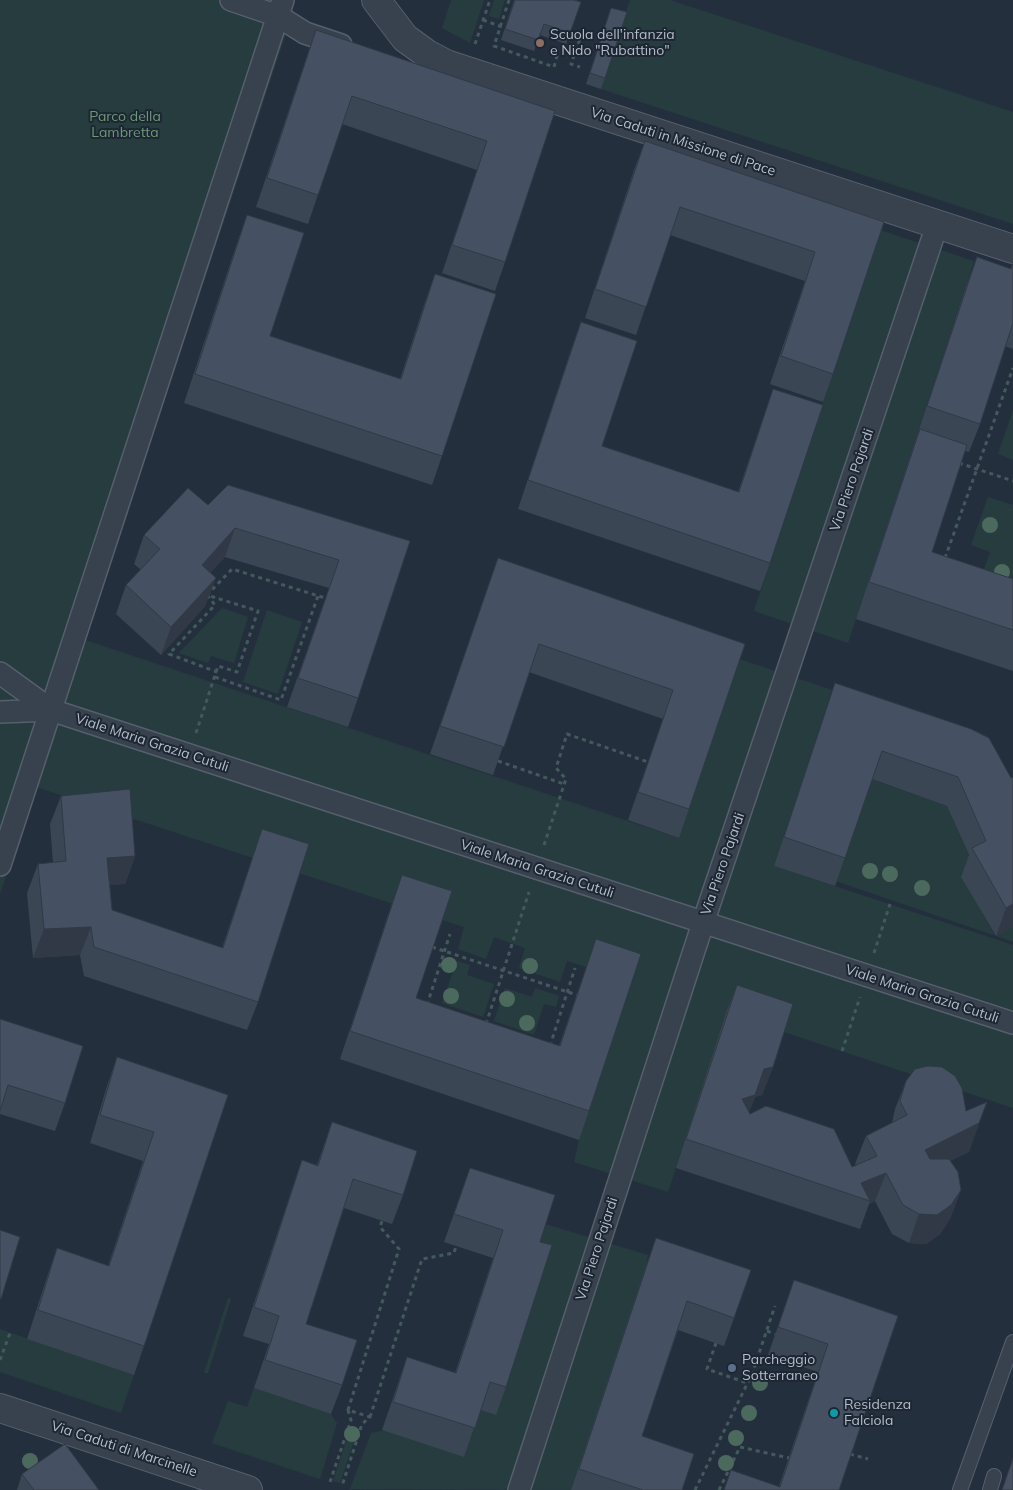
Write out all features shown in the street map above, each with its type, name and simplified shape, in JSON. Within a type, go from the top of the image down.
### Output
[{"type":"street","points":[[231,0],[281,8],[305,33],[360,52]]},
{"type":"street","name":"Via Caduti in Missione di Pace","points":[[376,0],[405,38],[427,54],[446,64],[1013,249]]},
{"type":"street","points":[[0,865],[56,711],[281,8]]},
{"type":"street","points":[[416,70],[544,113]]},
{"type":"street","name":"Via Piero Pajardi","points":[[519,1490],[703,923],[932,240]]},
{"type":"street","points":[[0,673],[56,711]]},
{"type":"street","points":[[0,712],[56,711]]},
{"type":"street","name":"Viale Maria Grazia Cutuli","points":[[56,711],[1013,1023]]},
{"type":"street","name":"Via Caduti di Marcinelle","points":[[0,1408],[248,1490]]},
{"type":"lane","points":[[960,1490],[1013,1342]]},
{"type":"lane","points":[[990,1490],[994,1476]]},
{"type":"path","points":[[474,47],[490,0]]},
{"type":"path","points":[[509,0],[494,46],[554,66],[558,52]]},
{"type":"path","points":[[483,20],[505,28]]},
{"type":"path","points":[[570,32],[581,36],[572,64],[580,67]]},
{"type":"path","points":[[943,562],[1013,368]]},
{"type":"path","points":[[958,463],[1013,481]]},
{"type":"path","points":[[207,595],[232,569],[325,598]]},
{"type":"path","points":[[189,754],[218,666],[238,672],[258,611],[207,595]]},
{"type":"path","points":[[207,595],[215,605],[169,654],[217,672]]},
{"type":"path","points":[[215,677],[282,700],[318,596]]},
{"type":"path","points":[[498,761],[564,784]]},
{"type":"path","points":[[426,1005],[450,934]]},
{"type":"path","points":[[432,947],[577,995]]},
{"type":"path","points":[[541,1043],[550,1046],[575,968]]},
{"type":"path","points":[[420,1003],[435,1008]]},
{"type":"path","points":[[477,1022],[495,1028]]},
{"type":"path","points":[[330,1482],[351,1420],[348,1410],[399,1249],[380,1227],[382,1221]]},
{"type":"path","points":[[342,1486],[362,1424],[370,1417],[422,1259],[454,1253],[456,1246]]},
{"type":"path","points":[[695,1490],[747,1383],[775,1306]]},
{"type":"path","points":[[766,1330],[775,1334]]},
{"type":"path","points":[[0,1360],[10,1333]]},
{"type":"path","points":[[716,1343],[707,1369],[747,1383]]},
{"type":"path","points":[[348,1410],[370,1417]]},
{"type":"path","points":[[719,1490],[740,1447],[789,1458]]},
{"type":"path","points":[[850,1454],[868,1459]]},
{"type":"green space","name":"Parco della Lambretta","points":[[0,0],[287,0],[290,22],[85,640],[679,838],[739,659],[832,690],[774,866],[1013,945],[1013,1108],[727,1013],[668,1192],[574,1162],[579,1140],[586,967],[567,961],[560,982],[519,968],[525,948],[494,937],[486,959],[458,949],[464,927],[36,787],[0,894]]},
{"type":"green space","points":[[451,0],[484,0],[470,43],[442,28]]},
{"type":"green space","points":[[494,0],[505,0],[499,19],[489,16]]},
{"type":"green space","points":[[630,0],[670,0],[1013,112],[1013,224],[601,89]]},
{"type":"green space","points":[[880,230],[974,261],[848,643],[754,611]]},
{"type":"green space","points":[[1013,410],[1013,460],[998,454]]},
{"type":"green space","points":[[988,497],[1013,505],[1013,588],[981,577],[990,552],[971,545]]},
{"type":"green space","points":[[222,608],[248,617],[234,663],[211,656],[208,663],[179,653]]},
{"type":"green space","points":[[267,610],[302,622],[278,694],[243,682]]},
{"type":"green space","points":[[871,779],[947,806],[975,870],[962,877],[995,936],[836,881]]},
{"type":"green space","points":[[1013,927],[1013,942],[995,936]]},
{"type":"green space","points":[[445,957],[470,965],[467,975],[494,984],[483,1017],[442,1003],[453,972],[442,968]]},
{"type":"green space","points":[[505,988],[532,997],[535,988],[559,996],[556,1007],[544,1004],[534,1035],[494,1021]]},
{"type":"green space","points":[[545,1224],[648,1255],[646,1267],[571,1490],[350,1489],[371,1433],[480,1410],[495,1415],[530,1270]]},
{"type":"green space","points":[[228,1298],[231,1299],[208,1373],[204,1373]]},
{"type":"green space","points":[[0,1329],[134,1375],[121,1413],[0,1372]]},
{"type":"green space","points":[[254,1388],[331,1414],[337,1423],[320,1479],[212,1443],[228,1401],[247,1407]]},
{"type":"green space","points":[[350,1430],[357,1432],[340,1483],[333,1481]]},
{"type":"building","points":[[515,0],[574,0],[581,2],[570,33],[544,24],[538,40],[505,29]]},
{"type":"building","points":[[611,8],[627,12],[605,78],[590,73]]},
{"type":"building","points":[[316,30],[555,111],[505,262],[452,245],[487,141],[352,96],[318,195],[267,178]]},
{"type":"building","points":[[645,141],[884,222],[833,374],[781,356],[815,252],[680,207],[646,307],[595,289]]},
{"type":"building","points":[[247,215],[304,233],[270,336],[401,379],[435,274],[496,294],[442,456],[195,374]]},
{"type":"building","points":[[977,257],[1011,269],[1013,263],[1013,323],[980,424],[927,406]]},
{"type":"building","points":[[581,322],[637,341],[602,446],[739,492],[773,389],[823,405],[770,563],[528,480]]},
{"type":"building","points":[[920,429],[967,445],[932,552],[1013,579],[1013,630],[869,582]]},
{"type":"building","points":[[228,485],[410,541],[358,698],[298,678],[339,560],[235,528],[202,565],[216,578],[171,627],[126,585],[160,549],[144,535],[188,488],[208,505]]},
{"type":"building","points":[[498,558],[745,644],[689,809],[638,792],[673,690],[539,644],[504,747],[440,726]]},
{"type":"building","points":[[835,683],[971,729],[989,738],[1011,778],[1013,777],[1013,904],[1006,908],[972,848],[986,841],[958,777],[882,751],[845,858],[784,837]]},
{"type":"building","points":[[130,789],[135,856],[107,858],[112,910],[223,948],[262,829],[309,844],[258,1002],[94,947],[91,927],[44,929],[38,864],[66,861],[61,796]]},
{"type":"building","points":[[402,875],[452,891],[416,998],[560,1046],[596,939],[641,954],[589,1111],[350,1031]]},
{"type":"building","points":[[737,985],[793,1004],[773,1067],[764,1069],[755,1095],[742,1099],[750,1114],[766,1106],[834,1129],[852,1167],[877,1156],[866,1136],[907,1115],[900,1101],[906,1081],[915,1069],[928,1066],[942,1067],[955,1076],[962,1088],[966,1111],[987,1102],[979,1123],[925,1150],[930,1159],[949,1159],[958,1172],[961,1190],[951,1205],[937,1215],[919,1214],[903,1205],[886,1173],[861,1183],[870,1201],[686,1139]]},
{"type":"building","points":[[0,1019],[83,1046],[65,1103],[8,1085],[0,1111]]},
{"type":"building","points":[[117,1057],[228,1095],[144,1346],[38,1310],[57,1248],[109,1266],[154,1132],[100,1115]]},
{"type":"building","points":[[332,1122],[417,1151],[403,1195],[353,1179],[306,1324],[357,1340],[342,1385],[265,1360],[279,1316],[254,1307],[302,1160],[318,1166]]},
{"type":"building","points":[[470,1168],[555,1195],[540,1242],[552,1245],[506,1387],[490,1382],[475,1428],[393,1402],[407,1357],[456,1373],[503,1230],[454,1214]]},
{"type":"building","points":[[0,1230],[20,1237],[1,1299],[0,1298]]},
{"type":"building","points":[[656,1238],[751,1270],[734,1318],[687,1301],[642,1436],[694,1454],[682,1490],[643,1490],[579,1469]]},
{"type":"building","name":"Residenza Falciola","points":[[794,1280],[898,1316],[839,1490],[724,1490],[731,1470],[780,1487],[828,1344],[778,1327]]},
{"type":"building","points":[[65,1444],[99,1490],[34,1490],[22,1474]]},
{"type":"building","points":[[1013,1458],[1013,1490],[1002,1490]]},
{"type":"place","name":"Scuola dell'infanzia e Nido \"Rubattino\"","points":[[540,43]]},
{"type":"place","name":"Parcheggio Sotterraneo","points":[[732,1368]]},
{"type":"place","name":"Residenza Falciola","points":[[834,1413]]}]
